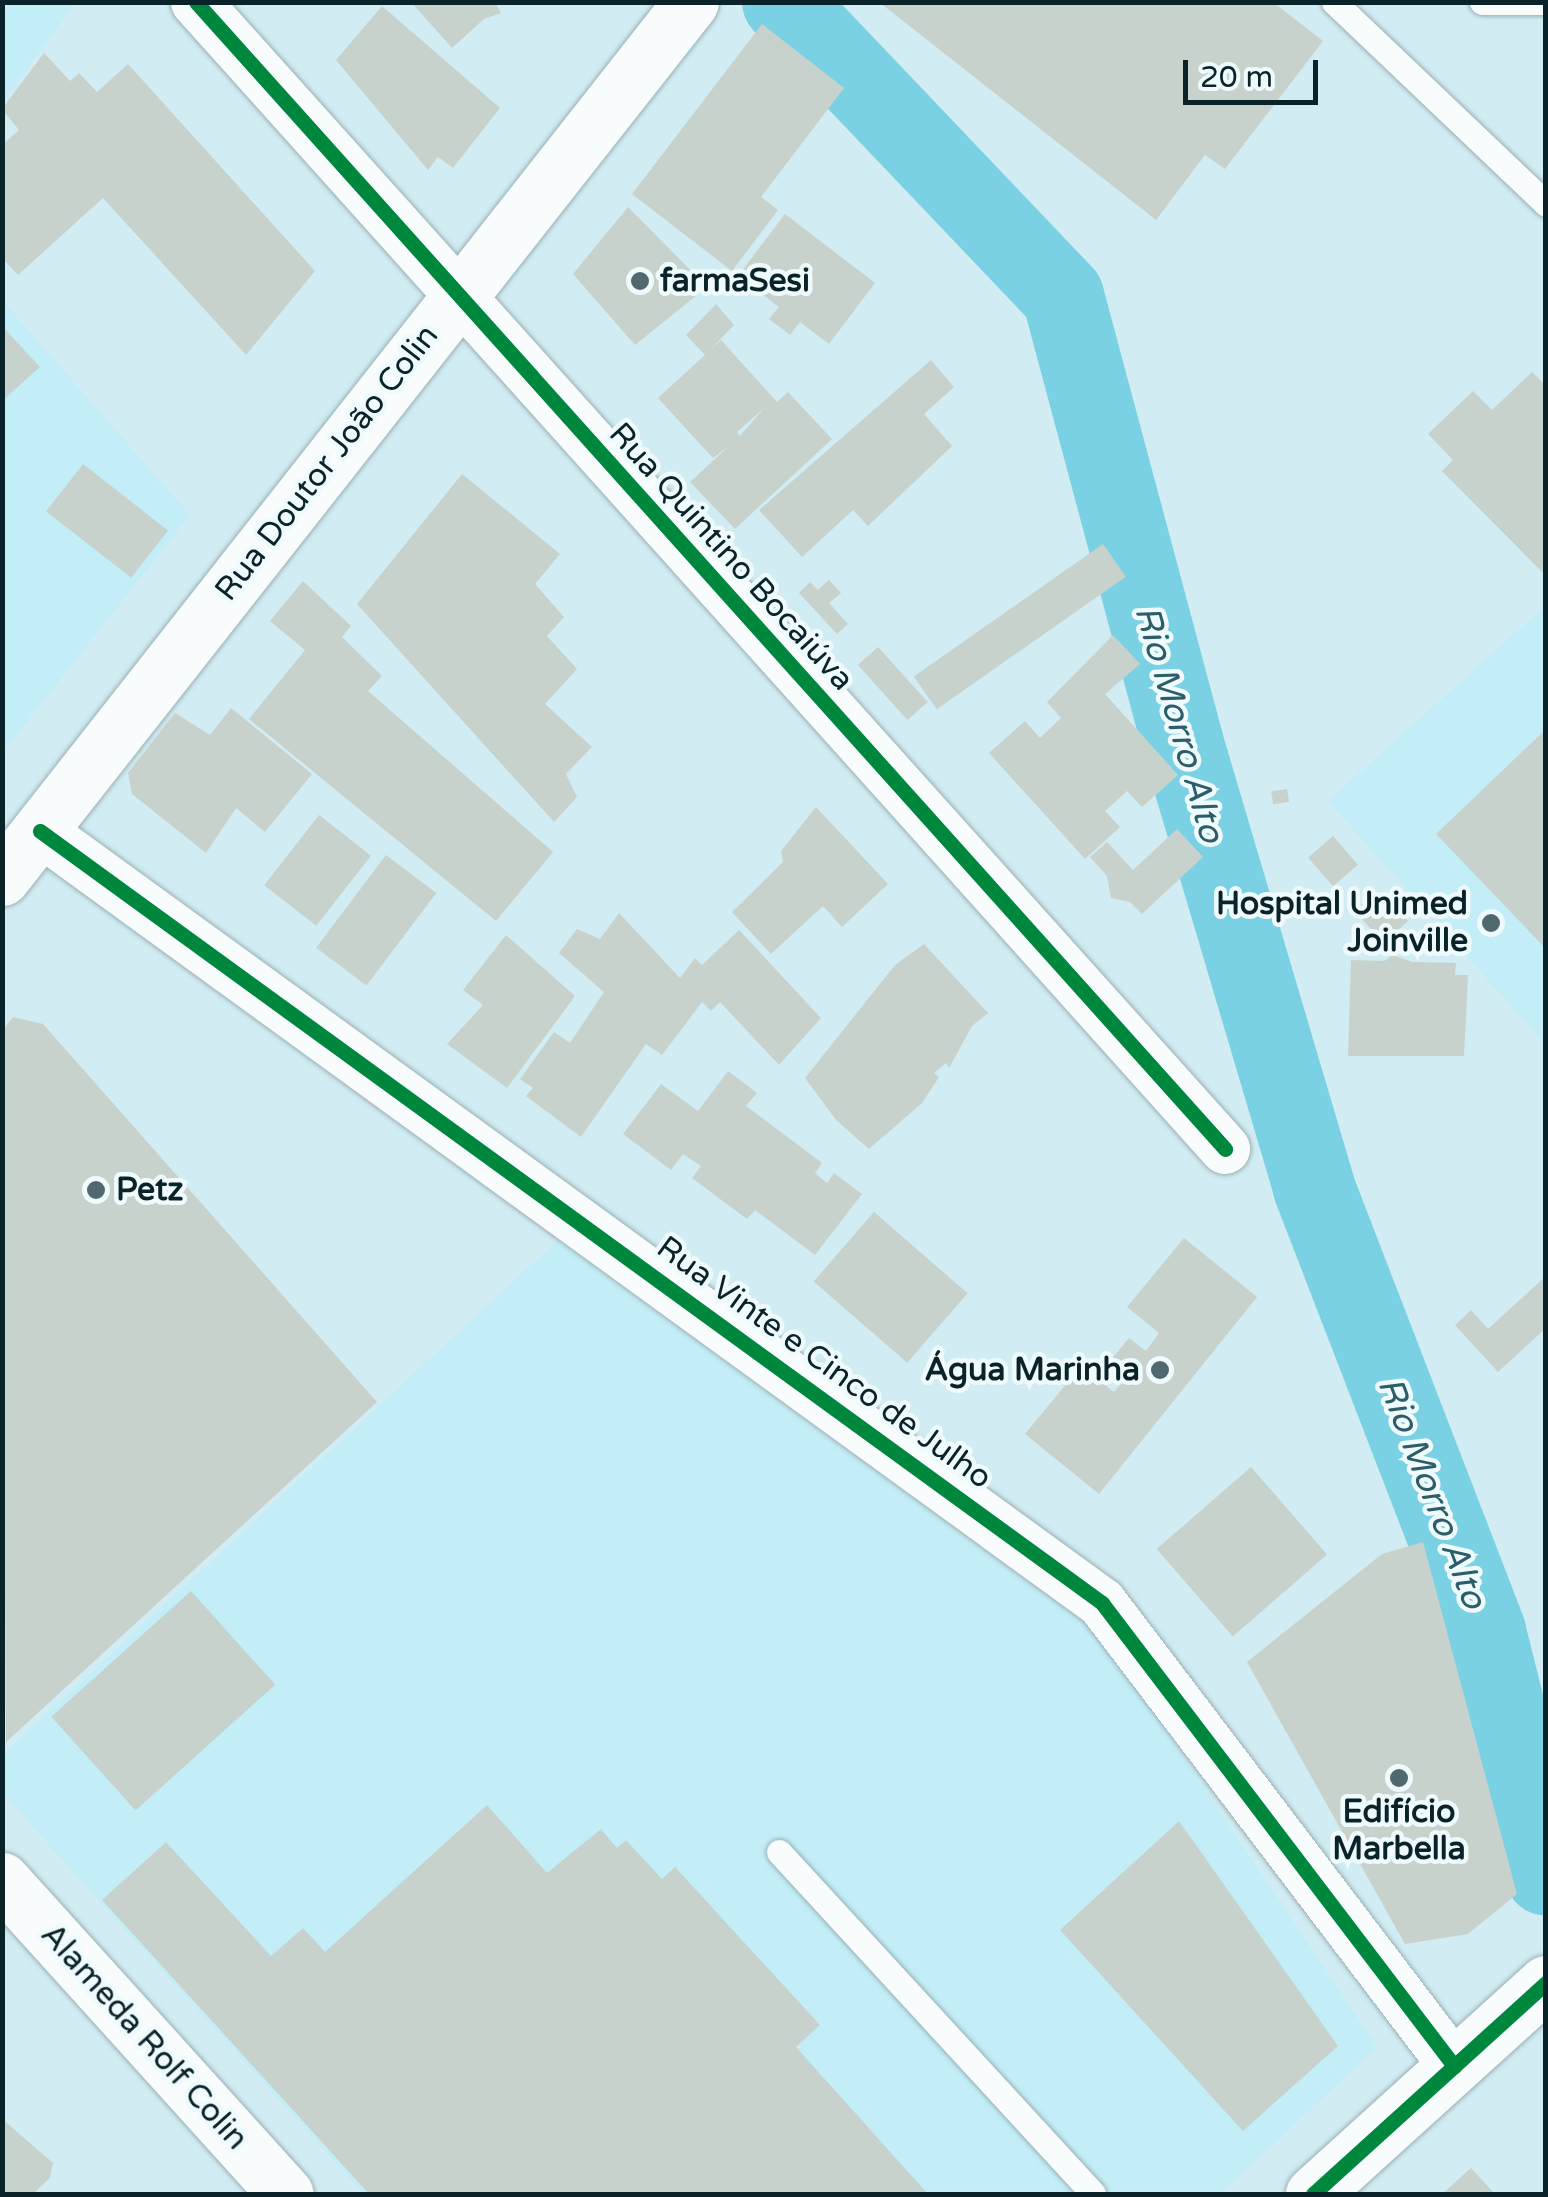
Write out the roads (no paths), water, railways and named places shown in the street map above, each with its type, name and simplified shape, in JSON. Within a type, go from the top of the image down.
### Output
[{"type":"main road","name":"Rua Doutor João Colin","points":[[2,878],[691,2]]},
{"type":"main road","name":"Alameda Rolf Colin","points":[[2,1880],[286,2194]]},
{"type":"main road","points":[[1313,2194],[1544,1984]]},
{"type":"street","name":"Rua Quintino Bocaiúva","points":[[196,2],[1225,1149]]},
{"type":"street","name":"Rua Vinte e Cinco de Julho","points":[[40,831],[1102,1603],[1454,2066]]},
{"type":"lane","points":[[1334,2],[1546,204]]},
{"type":"lane","points":[[1482,2],[1545,2]]},
{"type":"lane","points":[[779,1852],[1094,2194]]},
{"type":"waterway","name":"Rio Morro Alto","points":[[783,2],[1063,296],[1182,741],[1314,1188],[1485,1632],[1546,1874]]},
{"type":"place","name":"farmaSesi","points":[[640,281]]},
{"type":"place","name":"Hospital Unimed Joinville","points":[[1491,923]]},
{"type":"place","name":"Petz","points":[[96,1190]]},
{"type":"place","name":"Água Marinha","points":[[1160,1370]]},
{"type":"place","name":"Edifício Marbella","points":[[1399,1778]]}]
